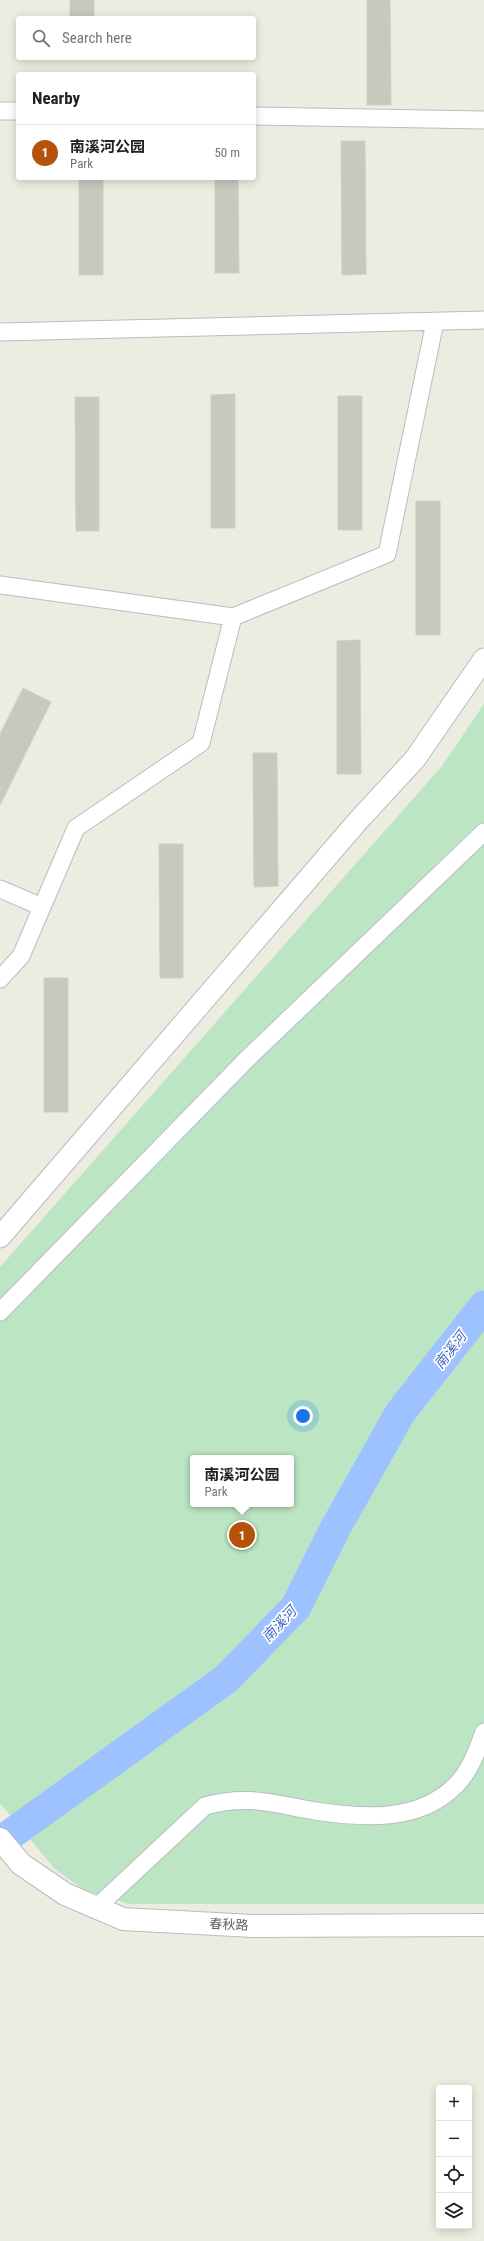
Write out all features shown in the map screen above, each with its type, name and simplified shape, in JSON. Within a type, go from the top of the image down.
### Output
[{"type":"main road","name":"春秋路","points":[[0,1840],[21,1864],[65,1894],[123,1919],[254,1926],[484,1925]]},
{"type":"street","points":[[0,111],[16,112]]},
{"type":"street","points":[[256,116],[484,120]]},
{"type":"street","points":[[0,332],[484,320]]},
{"type":"street","points":[[0,585],[233,617],[388,554],[435,322]]},
{"type":"street","points":[[0,979],[22,956],[76,828],[201,743],[233,617]]},
{"type":"street","points":[[0,1237],[357,822],[415,759],[484,658]]},
{"type":"street","points":[[0,1312],[246,1059],[484,832]]},
{"type":"street","points":[[0,889],[42,907]]},
{"type":"street","points":[[96,1908],[205,1806],[224,1801],[246,1799],[351,1816],[384,1816],[411,1812],[434,1801],[456,1786],[473,1762],[484,1732]]},
{"type":"green space","points":[[484,704],[484,1904],[129,1904],[84,1890],[55,1869],[0,1803],[0,1267],[442,766]]},
{"type":"building","points":[[70,0],[94,0],[94,16],[70,16]]},
{"type":"building","points":[[367,0],[390,0],[391,105],[367,105]]},
{"type":"building","points":[[341,141],[365,141],[366,274],[342,275]]},
{"type":"building","points":[[79,180],[103,180],[103,275],[79,275]]},
{"type":"building","points":[[215,180],[238,180],[239,273],[215,273]]},
{"type":"building","points":[[235,394],[235,528],[211,528],[211,395]]},
{"type":"building","points":[[338,396],[362,396],[362,530],[338,530]]},
{"type":"building","points":[[75,397],[99,397],[99,531],[76,531]]},
{"type":"building","points":[[416,501],[440,501],[440,635],[416,635]]},
{"type":"building","points":[[360,640],[361,774],[337,774],[337,641]]},
{"type":"building","points":[[23,688],[51,702],[0,805],[0,734]]},
{"type":"building","points":[[253,753],[277,753],[278,886],[254,887]]},
{"type":"building","points":[[159,844],[183,844],[183,978],[160,978]]},
{"type":"building","points":[[44,978],[68,978],[68,1112],[44,1112]]},
{"type":"waterway","name":"南溪河","points":[[0,1842],[226,1679],[296,1607],[336,1527],[400,1413],[484,1306]]},
{"type":"place","name":"南溪河公园","points":[[242,1535]]}]
